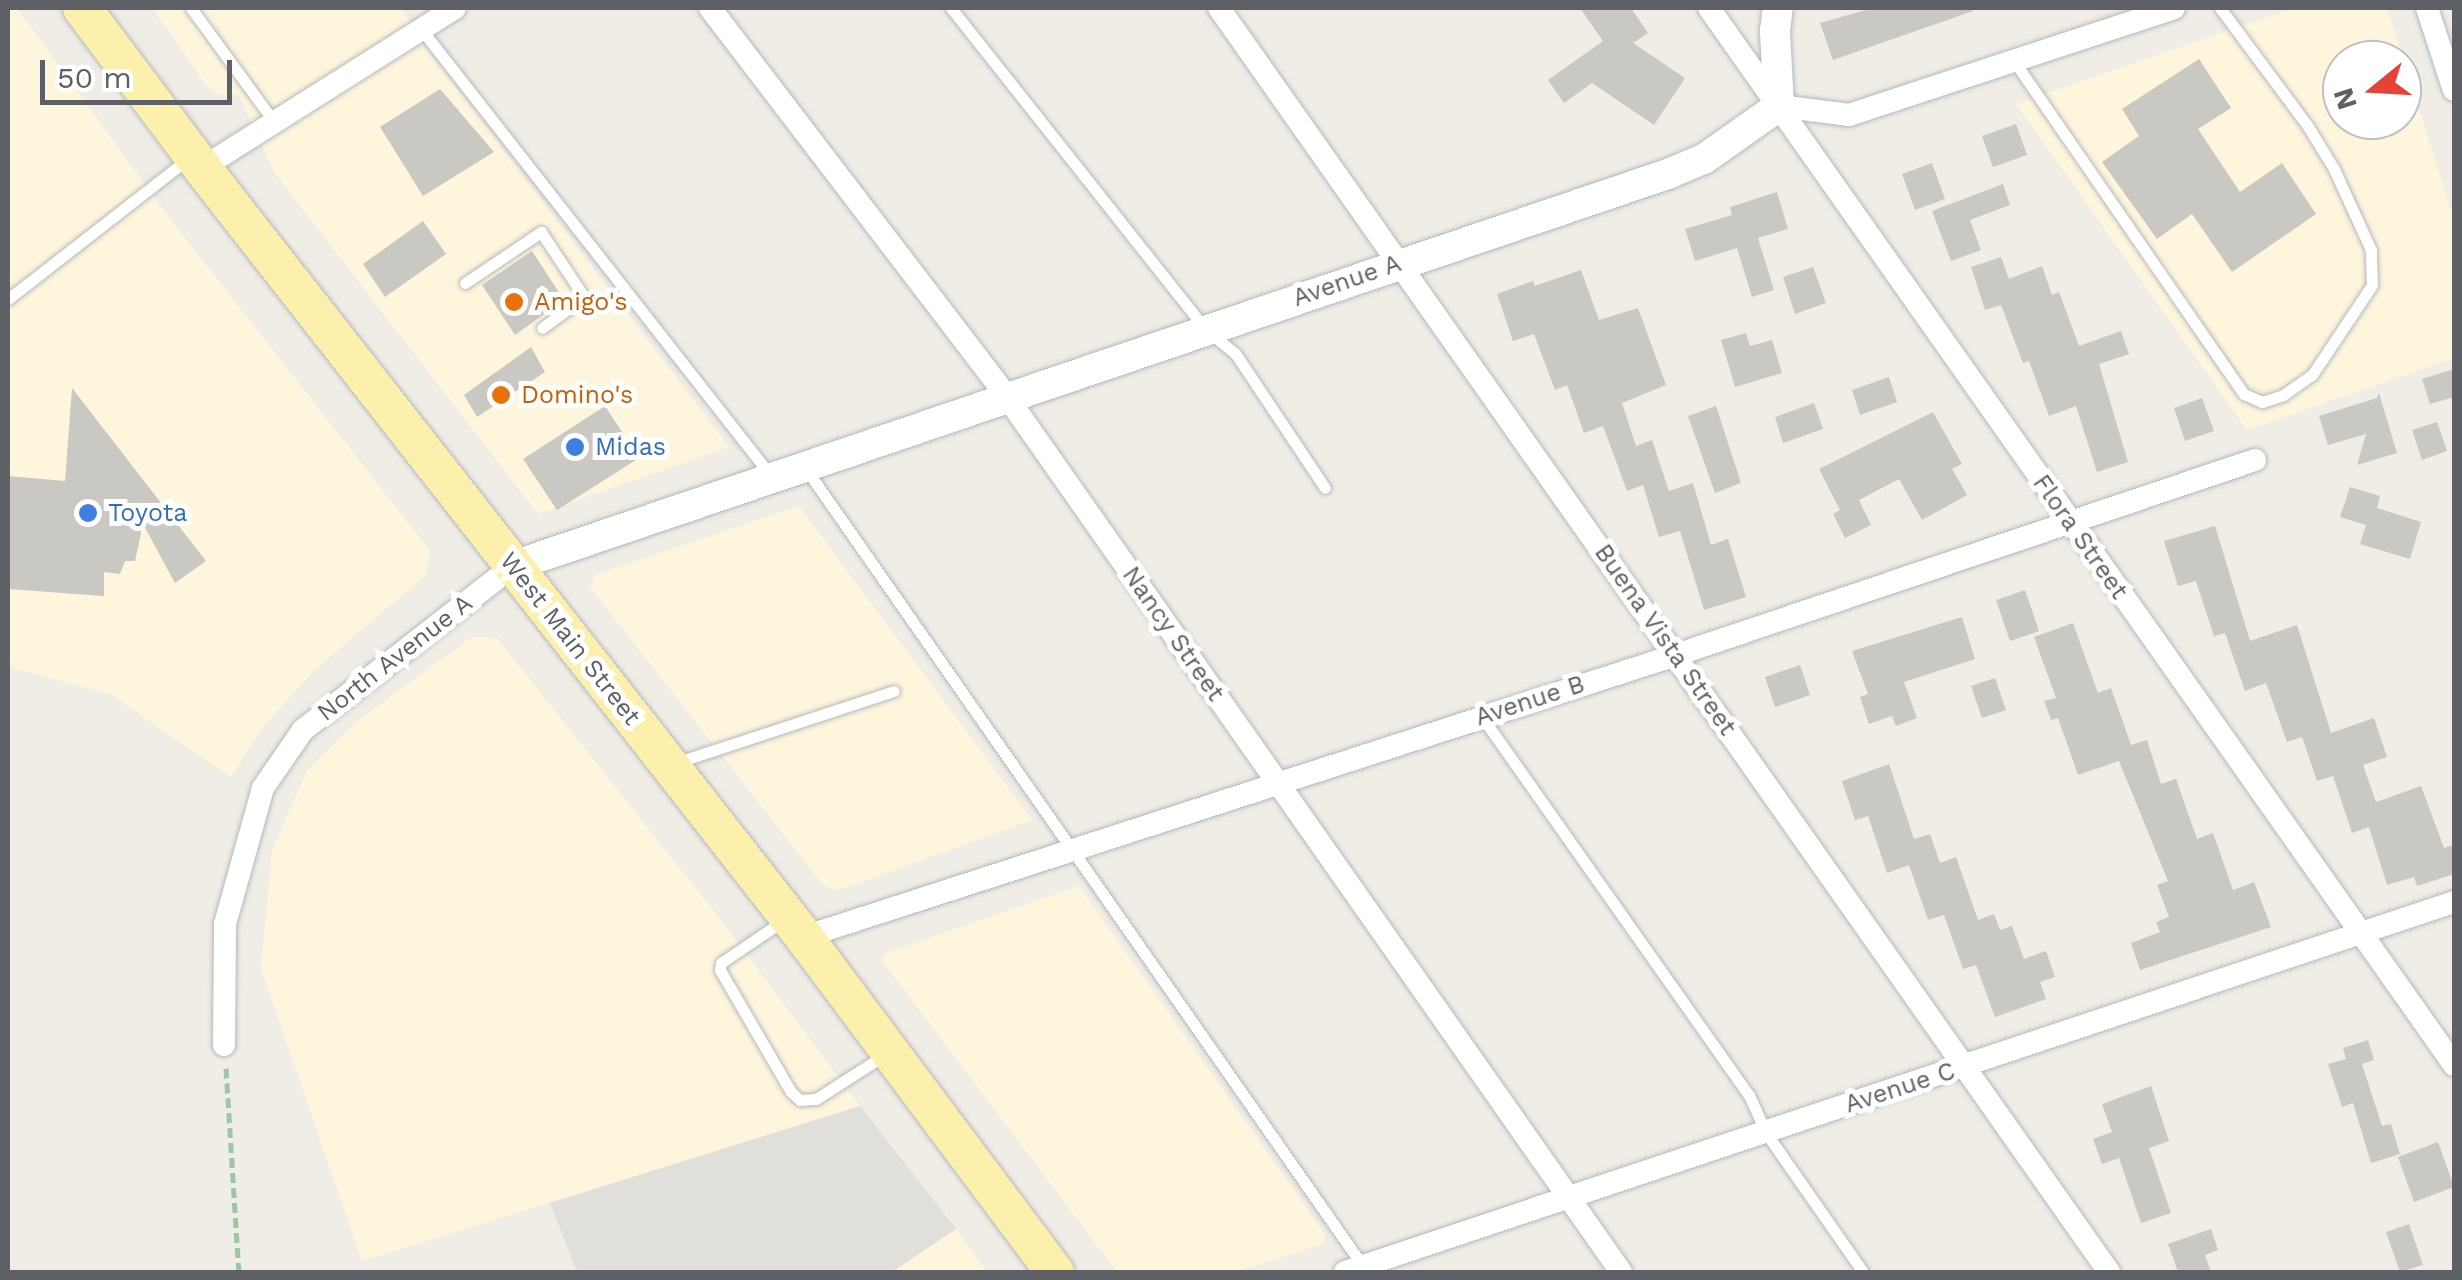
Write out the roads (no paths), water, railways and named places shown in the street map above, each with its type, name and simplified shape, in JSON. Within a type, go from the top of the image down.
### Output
[{"type":"main road","name":"West Main Street","points":[[82,8],[197,161],[796,927],[1056,1272]]},
{"type":"street","points":[[197,161],[274,122],[455,8]]},
{"type":"street","name":"Nancy Street","points":[[710,8],[1007,397],[1622,1272]]},
{"type":"street","name":"Buena Vista Street","points":[[1219,8],[2109,1272]]},
{"type":"street","name":"Flora Street","points":[[1709,8],[2454,1065]]},
{"type":"street","points":[[1778,8],[1775,31],[1779,106],[1849,115],[2174,8]]},
{"type":"street","points":[[2428,8],[2454,90]]},
{"type":"street","name":"Avenue A","points":[[512,566],[1668,174],[1704,159],[1779,106]]},
{"type":"street","name":"Avenue B","points":[[796,927],[1074,849],[1676,655],[2255,460]]},
{"type":"street","name":"North Avenue A","points":[[224,1045],[224,924],[263,788],[303,730],[512,566]]},
{"type":"street","name":"Avenue C","points":[[1359,1270],[2454,902]]},
{"type":"lane","points":[[191,8],[274,122]]},
{"type":"lane","points":[[951,8],[1205,329],[1235,352],[1325,488]]},
{"type":"lane","points":[[2014,60],[2244,394],[2262,402],[2282,395],[2312,375],[2372,285],[2371,250],[2316,139],[2220,8]]},
{"type":"lane","points":[[420,29],[770,476]]},
{"type":"lane","points":[[8,300],[197,161]]},
{"type":"lane","points":[[465,283],[541,232],[584,297],[542,328]]},
{"type":"lane","points":[[804,465],[1074,849],[1359,1270]]},
{"type":"lane","points":[[669,766],[894,690]]},
{"type":"lane","points":[[1482,716],[1750,1096],[1766,1133],[1863,1272]]},
{"type":"lane","points":[[796,927],[721,963],[720,970],[791,1092],[800,1100],[816,1099],[890,1052]]},
{"type":"place","name":"Amigo's","points":[[514,302]]},
{"type":"place","name":"Domino's","points":[[501,395]]},
{"type":"place","name":"Midas","points":[[575,447]]},
{"type":"place","name":"Toyota","points":[[88,513]]}]
